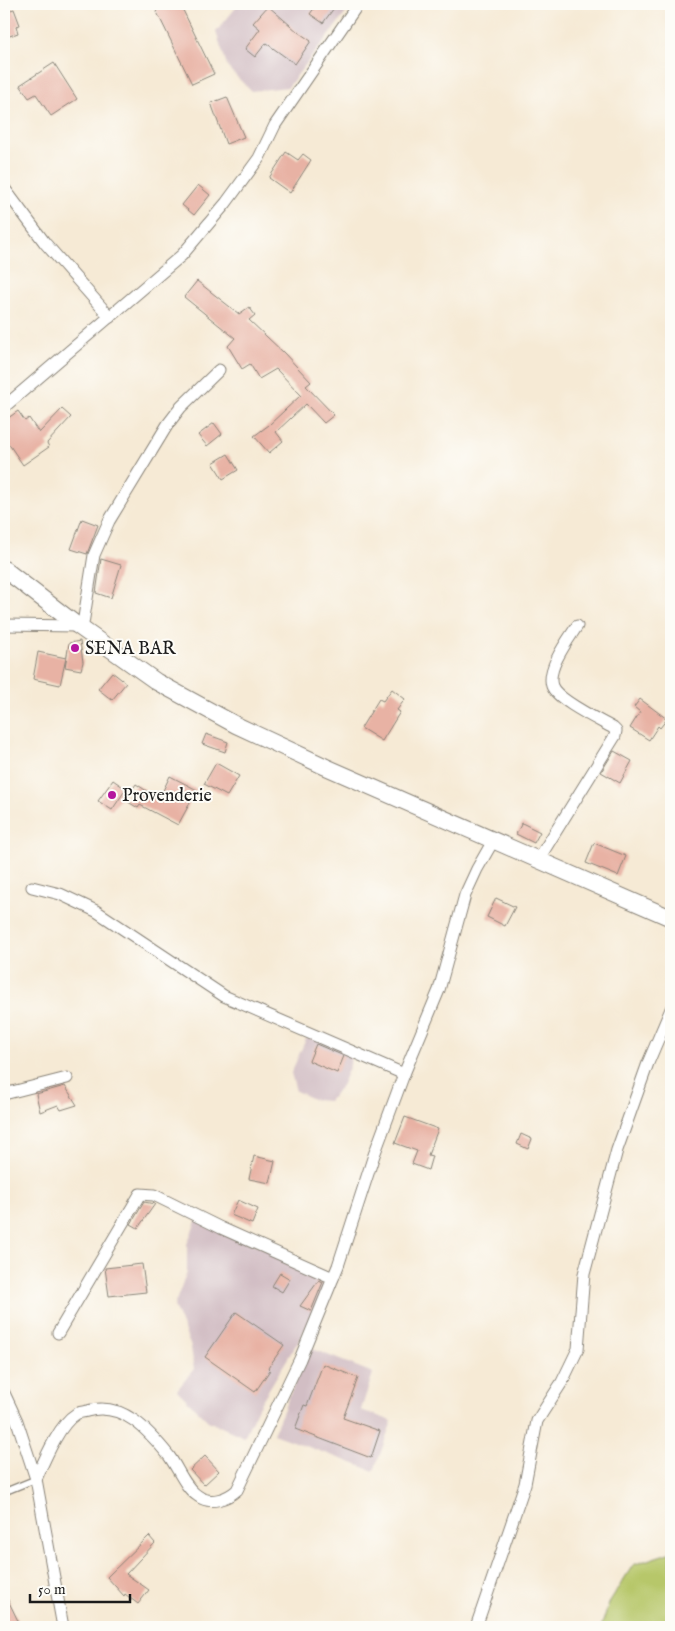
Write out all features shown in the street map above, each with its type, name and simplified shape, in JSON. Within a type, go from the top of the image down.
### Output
[{"type":"main road","points":[[4,569],[80,628],[157,682],[236,725],[326,768],[478,832],[494,841],[671,918]]},
{"type":"street","points":[[4,407],[182,255],[226,203],[259,158],[275,125],[358,4]]},
{"type":"street","points":[[4,188],[45,243],[110,317]]},
{"type":"street","points":[[4,625],[80,628],[94,554],[109,521],[180,407],[219,370]]},
{"type":"street","points":[[538,860],[615,736],[616,731],[573,706],[555,692],[551,684],[555,664],[563,647],[577,626]]},
{"type":"street","points":[[36,1479],[47,1454],[62,1429],[76,1414],[96,1408],[118,1410],[139,1423],[169,1457],[188,1486],[198,1496],[207,1500],[220,1500],[229,1497],[237,1490],[300,1359],[334,1278],[374,1155],[404,1074],[439,990],[465,895],[476,869],[494,841]]},
{"type":"street","points":[[32,887],[60,894],[96,911],[224,996],[404,1074]]},
{"type":"street","points":[[476,1627],[525,1484],[537,1421],[562,1382],[578,1349],[584,1274],[617,1150],[648,1063],[671,1009]]},
{"type":"street","points":[[4,1094],[67,1078]]},
{"type":"street","points":[[58,1333],[140,1194],[154,1195],[221,1228],[334,1278]]},
{"type":"street","points":[[4,1393],[17,1421],[36,1479],[63,1627]]},
{"type":"lane","points":[[4,1492],[36,1479]]},
{"type":"shaded area","points":[[239,4],[353,4],[288,87],[251,91],[228,68],[216,32]]},
{"type":"shaded area","points":[[316,1033],[351,1049],[350,1065],[341,1086],[329,1101],[315,1100],[296,1091],[291,1073],[306,1039]]},
{"type":"shaded area","points":[[197,1219],[315,1271],[335,1286],[322,1302],[258,1407],[244,1437],[208,1421],[177,1390],[194,1369],[191,1347],[174,1306],[187,1272],[187,1244]]},
{"type":"shaded area","points":[[310,1348],[373,1373],[361,1410],[392,1421],[374,1471],[273,1434]]},
{"type":"green space","points":[[671,1552],[671,1627],[601,1627],[610,1601],[633,1565]]},
{"type":"building","points":[[153,4],[180,4],[214,74],[192,84]]},
{"type":"building","points":[[317,4],[328,4],[334,8],[323,23],[310,14]]},
{"type":"building","points":[[268,6],[311,41],[295,64],[266,43],[255,57],[245,49],[260,29],[253,23]]},
{"type":"building","points":[[14,9],[20,25],[16,26],[18,33],[4,38],[4,12]]},
{"type":"building","points":[[54,63],[77,99],[51,116],[36,94],[29,98],[20,85]]},
{"type":"building","points":[[227,97],[244,137],[226,144],[211,103]]},
{"type":"building","points":[[286,152],[298,160],[303,154],[311,160],[290,193],[269,178]]},
{"type":"building","points":[[198,185],[210,195],[194,215],[182,205]]},
{"type":"building","points":[[197,281],[239,314],[249,307],[255,315],[249,320],[311,382],[306,386],[334,415],[324,423],[306,404],[276,432],[283,441],[269,453],[254,436],[269,425],[301,395],[276,369],[259,379],[250,364],[242,369],[228,346],[235,338],[184,297]]},
{"type":"building","points":[[62,409],[71,417],[47,443],[49,447],[23,465],[4,437],[4,421],[18,411],[25,421],[29,418],[39,433]]},
{"type":"building","points":[[214,423],[222,434],[207,446],[198,435]]},
{"type":"building","points":[[228,454],[238,470],[223,479],[213,463]]},
{"type":"building","points":[[82,519],[98,525],[87,554],[71,549]]},
{"type":"building","points":[[101,559],[121,565],[111,598],[96,593]]},
{"type":"building","points":[[80,641],[83,662],[81,670],[65,667],[69,643]]},
{"type":"building","points":[[38,652],[66,658],[60,685],[33,679]]},
{"type":"building","points":[[112,672],[126,683],[112,700],[98,689]]},
{"type":"building","points":[[392,689],[405,699],[397,710],[400,712],[382,741],[361,728],[379,699],[383,701]]},
{"type":"building","points":[[640,699],[667,719],[660,728],[658,726],[649,740],[630,728],[640,712],[634,707]]},
{"type":"building","points":[[206,734],[228,742],[225,752],[202,744]]},
{"type":"building","points":[[614,751],[632,761],[620,783],[601,772]]},
{"type":"building","points":[[216,763],[239,776],[227,796],[204,784]]},
{"type":"building","points":[[170,776],[197,790],[178,825],[140,805],[138,808],[125,800],[136,784],[159,799]]},
{"type":"building","name":"Provenderie","points":[[113,780],[126,789],[112,810],[98,801]]},
{"type":"building","points":[[522,823],[540,832],[534,843],[516,834]]},
{"type":"building","points":[[594,843],[626,856],[618,876],[586,863]]},
{"type":"building","points":[[496,898],[515,907],[505,926],[487,917]]},
{"type":"building","points":[[316,1044],[344,1056],[337,1073],[309,1061]]},
{"type":"building","points":[[65,1086],[77,1105],[61,1110],[58,1105],[40,1112],[36,1094]]},
{"type":"building","points":[[405,1117],[438,1129],[428,1155],[432,1156],[428,1170],[412,1164],[417,1151],[395,1143]]},
{"type":"building","points":[[521,1134],[532,1139],[528,1149],[517,1144]]},
{"type":"building","points":[[254,1156],[275,1161],[270,1183],[249,1179]]},
{"type":"building","points":[[238,1200],[258,1209],[252,1224],[231,1215]]},
{"type":"building","points":[[144,1202],[155,1204],[138,1228],[131,1224]]},
{"type":"building","points":[[142,1264],[146,1292],[109,1296],[105,1268]]},
{"type":"building","points":[[280,1273],[290,1279],[282,1292],[272,1286]]},
{"type":"building","points":[[319,1280],[323,1282],[311,1311],[300,1306]]},
{"type":"building","points":[[236,1312],[284,1345],[268,1368],[270,1370],[255,1392],[205,1357]]},
{"type":"building","points":[[323,1364],[358,1378],[343,1418],[380,1431],[371,1458],[295,1429],[304,1405],[307,1406]]},
{"type":"building","points":[[205,1456],[219,1471],[204,1485],[190,1470]]},
{"type":"building","points":[[149,1536],[155,1543],[126,1574],[149,1590],[138,1604],[125,1594],[124,1596],[107,1577]]},
{"type":"building","points":[[4,1592],[21,1627],[4,1627]]},
{"type":"place","name":"SENA BAR","points":[[75,648]]},
{"type":"place","name":"Provenderie","points":[[112,795]]}]
